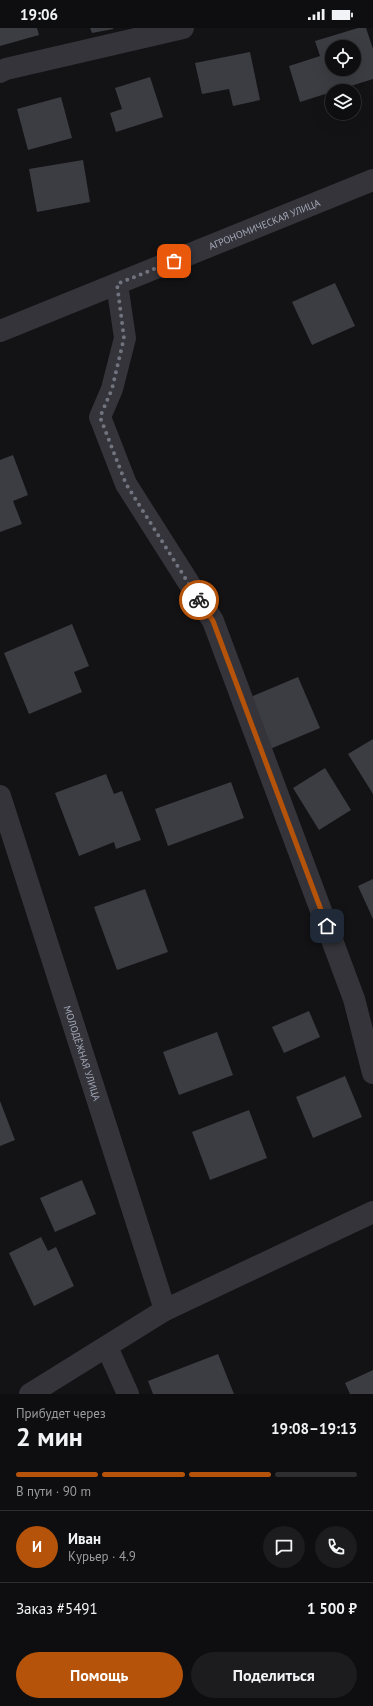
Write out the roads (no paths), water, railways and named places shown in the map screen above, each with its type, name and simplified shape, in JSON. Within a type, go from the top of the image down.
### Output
[{"type":"street","points":[[0,72],[6,68],[183,28]]},
{"type":"street","name":"АГРОНОМИЧЕСКАЯ УЛИЦА","points":[[0,331],[373,180]]},
{"type":"street","points":[[117,284],[124,338],[112,389],[100,417],[126,484],[213,621],[354,999],[373,1073]]},
{"type":"street","name":"МОЛОДЁЖНАЯ УЛИЦА","points":[[0,796],[165,1310]]},
{"type":"street","points":[[30,1394],[165,1310],[373,1212]]},
{"type":"street","points":[[107,1346],[128,1394]]}]
